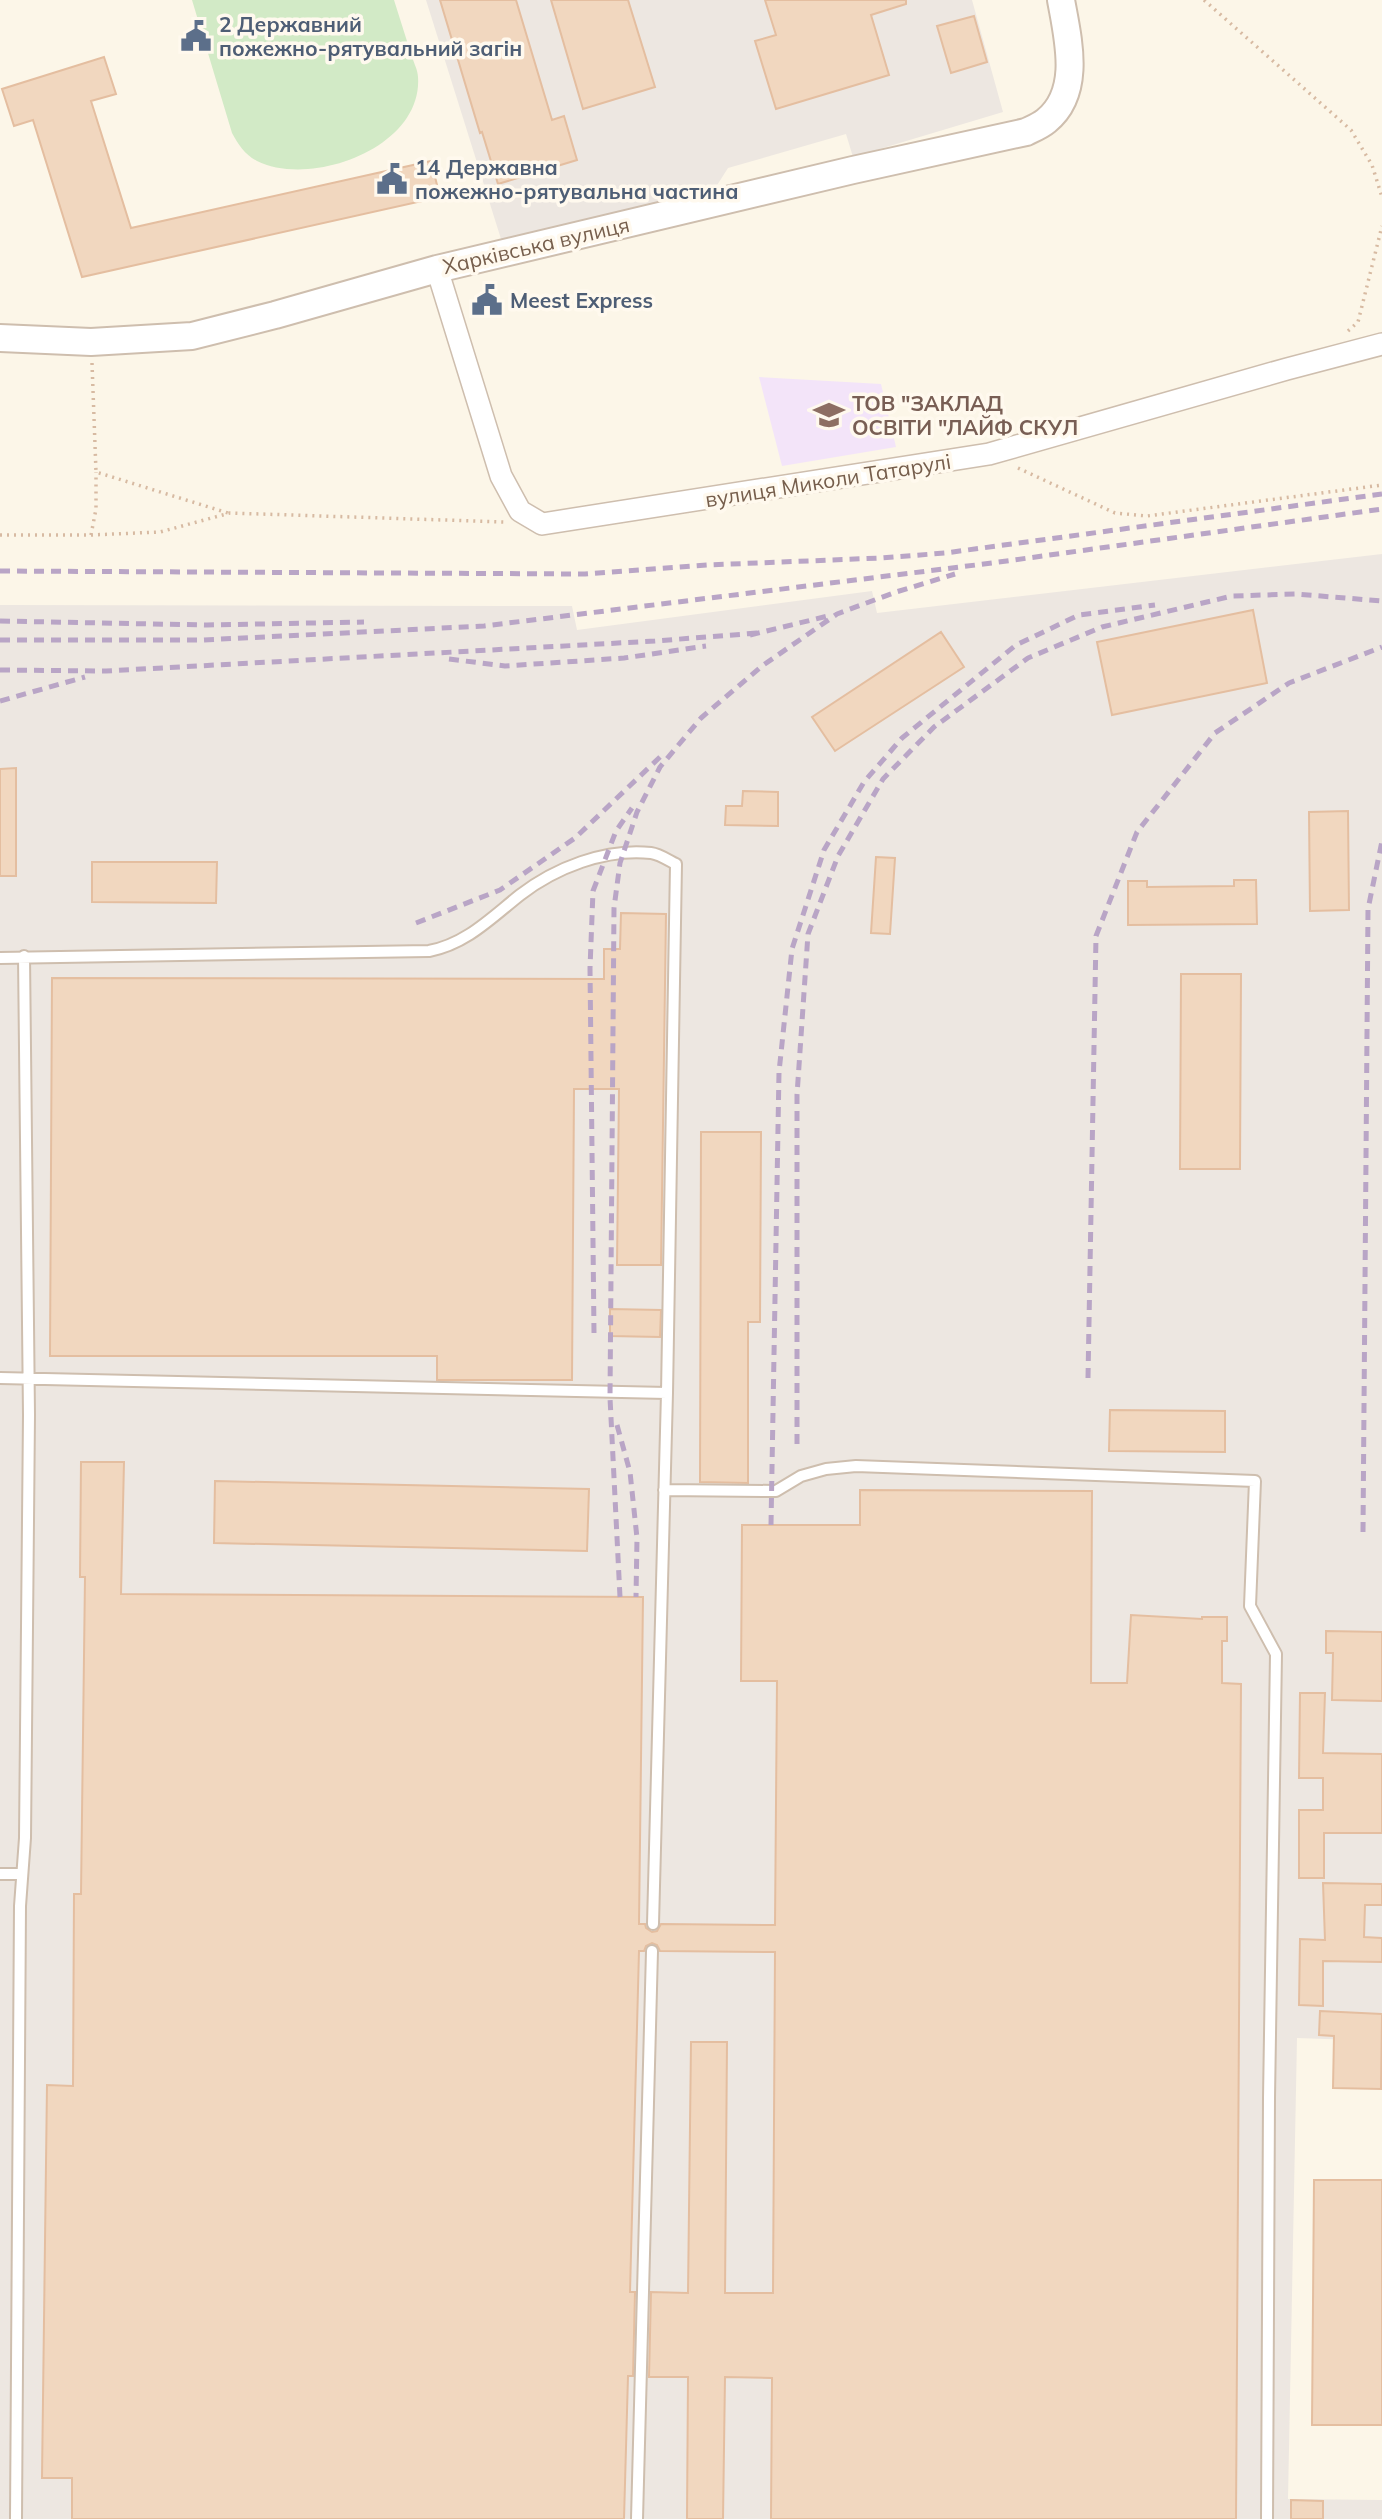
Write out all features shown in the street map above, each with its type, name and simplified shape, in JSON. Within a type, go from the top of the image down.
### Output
[{"type":"street","name":"Харківська вулиця","points":[[0,338],[91,342],[192,336],[437,269],[853,170],[1026,132],[1046,121],[1061,104],[1069,83],[1070,61],[1061,0]]},
{"type":"street","points":[[437,269],[501,476],[520,511],[542,524]]},
{"type":"street","name":"вулиця Миколи Татарулі","points":[[542,524],[989,454],[1382,344]]},
{"type":"lane","points":[[0,958],[429,951],[446,948],[463,939],[548,876],[576,864],[625,853],[654,853],[676,864],[667,1394],[653,1924]]},
{"type":"lane","points":[[16,2519],[20,1934],[25,1811],[28,1378],[24,956]]},
{"type":"lane","points":[[0,1378],[667,1394]]},
{"type":"lane","points":[[664,1490],[776,1491],[801,1476],[826,1469],[856,1466],[1255,1481],[1250,1606],[1276,1654],[1266,2519]]},
{"type":"lane","points":[[0,1874],[22,1874]]},
{"type":"lane","points":[[637,2519],[652,1951]]},
{"type":"path","points":[[1204,0],[1350,130],[1372,165],[1382,197]]},
{"type":"path","points":[[1342,337],[1358,322],[1382,226]]},
{"type":"path","points":[[91,342],[96,472],[96,509],[91,535]]},
{"type":"path","points":[[989,454],[1115,513],[1147,516],[1382,485]]},
{"type":"path","points":[[96,472],[230,513],[542,524]]},
{"type":"path","points":[[0,534],[91,535],[160,532],[230,513]]},
{"type":"shaded area","points":[[426,0],[972,0],[1003,112],[853,157],[846,134],[728,168],[714,190],[501,239]]},
{"type":"shaded area","name":"ТОВ \"ЗАКЛАД ОСВІТИ \"ЛАЙФ СКУЛ","points":[[759,377],[881,384],[896,447],[782,466]]},
{"type":"shaded area","points":[[1382,554],[1382,2041],[1297,2038],[1288,2499],[1382,2500],[1382,2519],[0,2519],[0,605],[572,606],[577,630],[872,591],[877,613]]},
{"type":"green space","points":[[192,0],[394,0],[417,72],[415,102],[403,124],[383,142],[360,156],[333,165],[306,169],[280,168],[257,161],[245,152],[232,133]]},
{"type":"building","points":[[440,0],[516,0],[552,120],[564,116],[577,160],[498,184]]},
{"type":"building","points":[[551,0],[628,0],[655,87],[583,109]]},
{"type":"building","points":[[765,0],[906,0],[906,4],[871,15],[889,75],[776,109],[755,41],[776,35]]},
{"type":"building","points":[[974,16],[987,62],[951,73],[937,26]]},
{"type":"building","name":"14 Державна пожежно-рятувальна частина","points":[[104,57],[116,94],[91,101],[131,228],[431,161],[440,197],[82,277],[33,120],[14,126],[2,89]]},
{"type":"building","points":[[1253,610],[1267,683],[1112,715],[1097,642]]},
{"type":"building","points":[[941,632],[964,667],[835,751],[812,717]]},
{"type":"building","points":[[16,768],[16,876],[0,876],[0,769]]},
{"type":"building","points":[[743,791],[778,792],[778,826],[725,825],[726,806],[742,806]]},
{"type":"building","points":[[1348,811],[1349,910],[1310,911],[1309,812]]},
{"type":"building","points":[[876,857],[895,858],[890,934],[871,933]]},
{"type":"building","points":[[92,862],[217,862],[216,903],[92,902]]},
{"type":"building","points":[[1234,880],[1256,880],[1257,924],[1128,925],[1128,881],[1147,881],[1147,887],[1234,886]]},
{"type":"building","points":[[621,913],[666,914],[661,1265],[617,1265],[619,1089],[574,1089],[572,1380],[437,1380],[437,1356],[50,1356],[52,978],[604,979],[604,949],[620,949]]},
{"type":"building","points":[[1181,974],[1241,974],[1240,1169],[1180,1169]]},
{"type":"building","points":[[701,1132],[761,1132],[760,1322],[748,1322],[748,1483],[700,1482]]},
{"type":"building","points":[[610,1309],[661,1310],[660,1337],[610,1336]]},
{"type":"building","points":[[1110,1410],[1225,1411],[1225,1452],[1109,1451]]},
{"type":"building","points":[[81,1462],[124,1462],[121,1594],[643,1597],[639,1924],[645,1924],[652,1932],[657,1931],[661,1924],[775,1925],[777,1681],[741,1681],[742,1525],[860,1525],[860,1490],[1092,1491],[1091,1683],[1127,1683],[1131,1615],[1202,1619],[1227,1617],[1227,1641],[1222,1641],[1222,1683],[1241,1684],[1236,2519],[771,2519],[772,2378],[725,2377],[723,2519],[687,2519],[688,2377],[649,2377],[651,2292],[688,2293],[691,2042],[727,2042],[725,2293],[773,2293],[775,1952],[660,1951],[657,1945],[652,1943],[646,1946],[644,1951],[639,1951],[630,2292],[635,2292],[633,2376],[628,2376],[624,2519],[72,2519],[72,2478],[42,2478],[47,2085],[73,2086],[74,1894],[81,1894],[85,1577],[80,1577]]},
{"type":"building","points":[[215,1481],[589,1489],[587,1551],[214,1543]]},
{"type":"building","points":[[1326,1631],[1382,1632],[1382,1701],[1332,1700],[1333,1653],[1326,1653]]},
{"type":"building","points":[[1300,1693],[1325,1693],[1323,1753],[1382,1754],[1382,1833],[1324,1833],[1324,1878],[1299,1878],[1299,1810],[1323,1810],[1323,1778],[1299,1778]]},
{"type":"building","points":[[1323,1883],[1382,1884],[1382,1905],[1365,1905],[1364,1937],[1382,1938],[1382,1962],[1323,1961],[1323,2006],[1299,2005],[1300,1939],[1325,1940]]},
{"type":"building","points":[[1320,2011],[1382,2014],[1381,2089],[1333,2088],[1334,2036],[1319,2035]]},
{"type":"building","points":[[1314,2180],[1382,2180],[1382,2425],[1312,2425]]},
{"type":"building","points":[[1291,2500],[1323,2501],[1323,2519],[1291,2519]]},
{"type":"railway","points":[[0,571],[585,574],[707,565],[881,558],[945,553],[1382,494]]},
{"type":"railway","points":[[0,640],[203,640],[484,626],[992,563],[1382,509]]},
{"type":"railway","points":[[620,1597],[610,1398],[614,908],[620,863],[637,812],[660,767],[701,718],[762,666],[837,614],[955,574]]},
{"type":"railway","points":[[797,1444],[797,1095],[808,934],[838,856],[883,779],[934,727],[1028,658],[1102,627],[1232,596],[1296,594],[1382,601]]},
{"type":"railway","points":[[771,1525],[779,1072],[792,949],[824,850],[864,782],[902,738],[1016,645],[1079,615],[1155,605]]},
{"type":"railway","points":[[750,635],[828,616]]},
{"type":"railway","points":[[0,621],[207,625],[364,622]]},
{"type":"railway","points":[[0,670],[106,671],[758,633]]},
{"type":"railway","points":[[449,659],[505,666],[624,658],[706,646]]},
{"type":"railway","points":[[1088,1378],[1096,936],[1137,832],[1215,733],[1289,683],[1382,647]]},
{"type":"railway","points":[[0,701],[85,677]]},
{"type":"railway","points":[[416,923],[500,890],[575,838],[660,757]]},
{"type":"railway","points":[[594,1333],[590,968],[593,891],[616,831],[632,808]]},
{"type":"railway","points":[[1363,1532],[1368,909],[1382,841]]},
{"type":"railway","points":[[617,1425],[630,1472],[637,1538],[636,1597]]},
{"type":"place","name":"2 Державний пожежно-рятувальний загін","points":[[196,36]]},
{"type":"place","name":"14 Державна пожежно-рятувальна частина","points":[[392,179]]},
{"type":"place","name":"Meest Express","points":[[487,300]]},
{"type":"place","name":"ТОВ \"ЗАКЛАД ОСВІТИ \"ЛАЙФ СКУЛ","points":[[829,415]]}]
